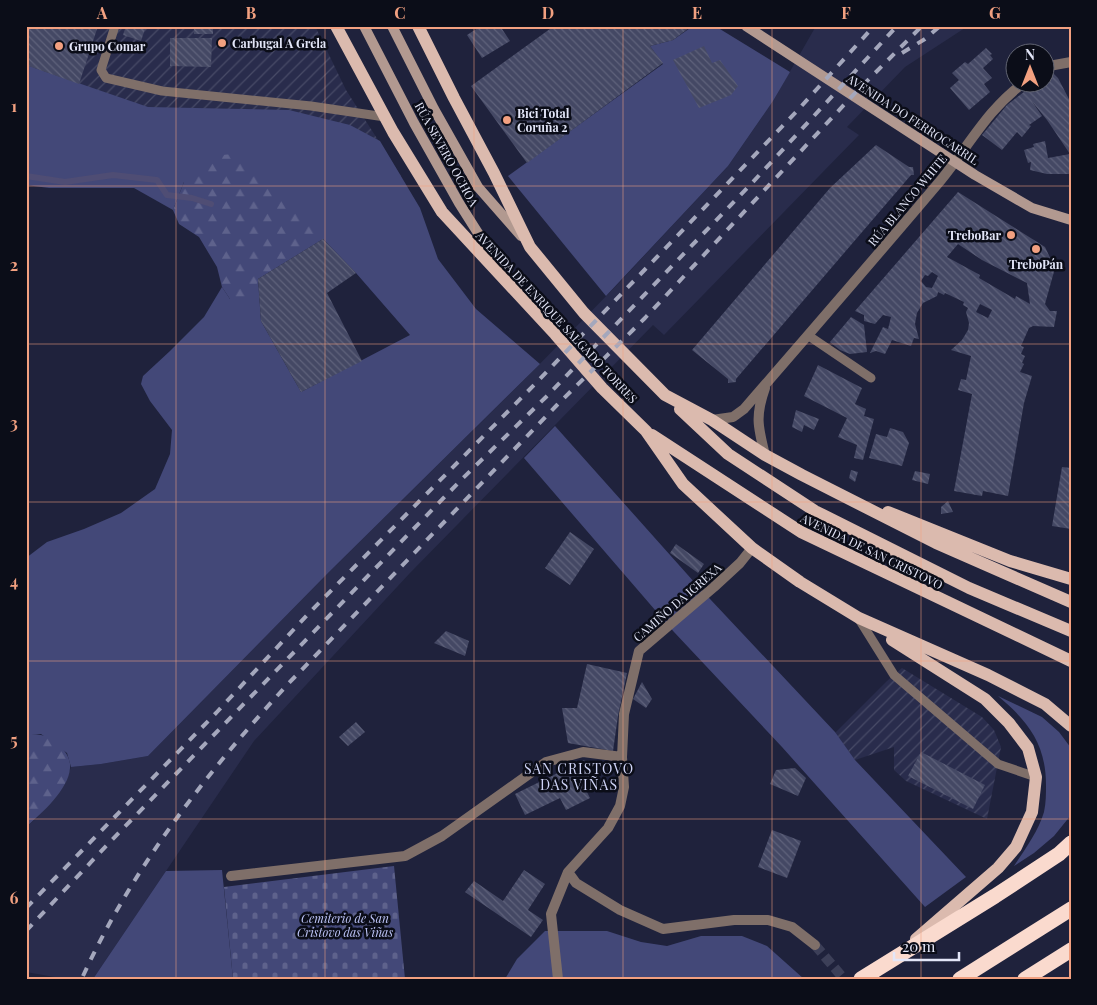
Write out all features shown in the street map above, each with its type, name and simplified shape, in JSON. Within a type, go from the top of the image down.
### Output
[{"type":"highway","points":[[861,979],[995,896],[1059,854],[1071,843]]},
{"type":"highway","points":[[960,979],[1071,909]]},
{"type":"highway","points":[[1025,979],[1071,950]]},
{"type":"main road","name":"AVENIDA DE ENRIQUE SALGADO TORRES","points":[[336,26],[385,117],[442,212],[602,388],[646,431],[683,484],[752,548],[800,582],[859,618],[988,675],[1045,704],[1071,726]]},
{"type":"main road","name":"RÚA SEVERO OCHOA","points":[[364,26],[414,123],[459,203],[514,290]]},
{"type":"main road","name":"RÚA SEVERO OCHOA","points":[[392,26],[434,109],[478,187],[530,247]]},
{"type":"main road","name":"AVENIDA DE ENRIQUE SALGADO TORRES","points":[[418,26],[530,247],[584,313],[665,395],[712,420],[765,455],[843,496],[936,543],[1071,602]]},
{"type":"main road","name":"AVENIDA DO FERROCARRIL","points":[[746,26],[955,162],[1032,208],[1071,220]]},
{"type":"main road","name":"AVENIDA DE SAN CRISTOVO","points":[[665,395],[728,454],[815,511],[969,588],[1071,631]]},
{"type":"main road","name":"AVENIDA DE SAN CRISTOVO","points":[[646,431],[801,532],[1071,661]]},
{"type":"main road","name":"AVENIDA DE ENRIQUE SALGADO TORRES","points":[[843,496],[908,519],[1010,561],[1071,579]]},
{"type":"main road","points":[[859,618],[985,699],[1009,723],[1028,748],[1036,777],[1032,812],[1016,847],[998,868],[892,959]]},
{"type":"street","points":[[1054,65],[1071,62]]},
{"type":"street","name":"RÚA BLANCO WHITE","points":[[712,420],[733,417],[744,409],[809,336],[955,162],[1002,100],[1012,92]]},
{"type":"street","name":"RÚA BLANCO WHITE","points":[[765,455],[757,426],[760,402],[768,382]]},
{"type":"street","name":"CAMIÑO DA IGREXA","points":[[568,872],[608,828],[620,806],[624,787],[622,757],[624,714],[639,651],[740,563],[752,548]]},
{"type":"street","points":[[231,876],[405,856],[442,836],[546,762],[583,752],[622,757]]},
{"type":"street","points":[[568,872],[576,883],[620,910],[663,929],[734,920],[768,920],[792,927],[815,944]]},
{"type":"street","points":[[558,979],[551,914],[568,872]]},
{"type":"lane","points":[[115,26],[101,70],[106,78],[162,91],[311,106],[385,117]]},
{"type":"lane","points":[[809,336],[871,378]]},
{"type":"lane","points":[[859,618],[894,675],[998,764],[1036,777]]},
{"type":"shaded area","points":[[26,26],[315,26],[346,90],[401,176],[26,163]]},
{"type":"shaded area","points":[[816,26],[968,26],[905,67],[847,127],[859,135],[664,335],[653,325],[410,573],[254,741],[93,979],[66,979],[26,972],[26,827],[37,818],[65,784],[71,767],[148,756],[329,572],[525,379],[615,287],[728,166],[773,101]]},
{"type":"shaded area","points":[[902,668],[982,717],[994,730],[1001,747],[987,819],[906,781],[894,770],[894,747],[855,760],[835,733]]},
{"type":"green space","points":[[693,26],[715,26],[790,72],[773,101],[728,166],[606,296],[508,176],[663,64],[650,46],[673,40]]},
{"type":"green space","points":[[26,65],[148,107],[289,110],[350,125],[380,141],[420,208],[438,259],[476,309],[540,364],[329,572],[148,756],[71,767],[67,753],[41,734],[26,734],[26,558],[47,542],[121,513],[155,489],[170,454],[172,430],[150,401],[141,384],[143,376],[204,317],[222,287],[230,299],[258,279],[261,321],[301,392],[410,335],[356,273],[323,239],[184,182],[173,210],[134,188],[49,188],[26,185]]},
{"type":"green space","points":[[233,154],[245,159],[249,167],[277,194],[318,222],[324,228],[325,236],[258,279],[253,295],[243,301],[230,299],[222,287],[217,267],[199,237],[179,224],[173,210],[184,182],[200,166],[211,156]]},
{"type":"green space","points":[[555,426],[695,583],[835,732],[855,760],[966,877],[925,907],[782,747],[674,632],[524,458]]},
{"type":"green space","points":[[998,696],[1042,717],[1059,732],[1071,748],[1071,815],[1054,836],[1034,853],[1014,866],[1035,833],[1044,812],[1046,795],[1045,770],[1039,745],[1033,734],[1009,705]]},
{"type":"green space","points":[[26,734],[41,735],[54,740],[66,754],[70,765],[68,776],[60,792],[26,827]]},
{"type":"green space","name":"Cemiterio de San Cristovo das Viñas","points":[[394,866],[405,979],[233,979],[224,887]]},
{"type":"green space","points":[[222,870],[233,979],[93,979],[166,871]]},
{"type":"green space","points":[[545,931],[607,931],[641,942],[667,946],[701,936],[742,936],[767,946],[804,979],[505,979],[517,959]]},
{"type":"building","name":"Grupo Comar","points":[[26,26],[98,26],[79,84],[26,65]]},
{"type":"building","points":[[126,26],[146,26],[141,41],[123,35]]},
{"type":"building","points":[[194,26],[213,26],[213,34],[194,34]]},
{"type":"building","points":[[481,26],[500,26],[510,41],[482,58],[467,35]]},
{"type":"building","points":[[554,26],[688,26],[689,28],[673,40],[650,46],[663,63],[527,163],[471,86]]},
{"type":"building","points":[[170,38],[212,38],[211,67],[170,66]]},
{"type":"building","points":[[704,46],[712,63],[720,60],[738,86],[731,95],[699,108],[673,60]]},
{"type":"building","points":[[986,48],[992,54],[990,55],[993,59],[983,68],[992,78],[984,84],[990,92],[969,110],[950,88],[959,80],[952,73],[965,62],[968,64]]},
{"type":"building","points":[[1054,74],[1058,78],[1071,103],[1071,174],[1047,174],[1030,170],[1031,162],[1028,163],[1024,150],[1034,147],[1033,144],[1045,141],[1048,158],[1070,154],[1031,100],[1042,116],[1029,125],[1031,126],[1022,137],[1017,132],[1002,150],[982,135],[1007,105],[1024,92],[1054,92]]},
{"type":"building","points":[[876,145],[909,167],[913,167],[914,175],[911,175],[736,379],[736,382],[728,383],[728,379],[692,350],[830,188]]},
{"type":"building","points":[[958,192],[1045,247],[1055,268],[1045,304],[1050,311],[1057,311],[1054,327],[1033,326],[1029,328],[1021,346],[1024,347],[1021,354],[1025,356],[1020,372],[1032,376],[1024,403],[1008,496],[983,491],[982,496],[954,491],[972,394],[958,390],[961,379],[966,380],[971,356],[951,350],[962,340],[968,330],[969,323],[966,312],[968,308],[963,305],[964,302],[945,293],[944,295],[938,292],[937,296],[923,303],[917,313],[915,324],[919,339],[914,338],[911,346],[892,340],[885,354],[876,351],[870,353],[883,327],[888,329],[891,317],[883,315],[875,324],[864,321],[864,315],[855,311]],"holes":[[[958,244],[982,260],[1027,283],[1030,304],[1016,296],[1015,299],[979,278],[980,275],[947,257]],[[932,272],[938,276],[932,288],[926,287],[921,281],[925,275],[928,276]],[[980,304],[992,310],[988,318],[976,312]]]},
{"type":"building","points":[[323,239],[356,273],[327,293],[362,361],[301,392],[261,321],[258,279]]},
{"type":"building","points":[[851,317],[864,325],[867,352],[850,354],[840,350],[830,342]]},
{"type":"building","points":[[818,365],[862,388],[855,404],[866,409],[864,416],[874,419],[863,460],[854,458],[857,445],[838,437],[847,418],[804,396]]},
{"type":"building","points":[[796,410],[819,419],[814,430],[804,425],[802,432],[792,427]]},
{"type":"building","points":[[890,428],[903,432],[909,443],[902,466],[869,458],[876,434],[887,437]]},
{"type":"building","points":[[1062,467],[1071,468],[1071,529],[1052,526]]},
{"type":"building","points":[[851,470],[858,472],[855,482],[849,478]]},
{"type":"building","points":[[915,471],[930,474],[928,484],[912,480]]},
{"type":"building","points":[[948,501],[953,512],[941,514],[941,507]]},
{"type":"building","points":[[570,532],[594,549],[570,585],[545,568]]},
{"type":"building","points":[[676,544],[704,564],[698,573],[670,553]]},
{"type":"building","points":[[446,631],[469,641],[465,656],[434,643]]},
{"type":"building","points":[[587,664],[627,673],[613,751],[568,743],[562,708],[577,708]]},
{"type":"building","points":[[642,682],[652,699],[646,708],[633,699]]},
{"type":"building","points":[[356,722],[365,732],[348,746],[339,737]]},
{"type":"building","points":[[921,752],[985,785],[973,809],[908,776]]},
{"type":"building","points":[[584,760],[595,783],[585,788],[590,798],[566,810],[560,798],[525,815],[515,794]]},
{"type":"building","points":[[795,768],[806,778],[798,796],[770,784],[776,770]]},
{"type":"building","points":[[772,830],[801,841],[787,878],[758,867]]},
{"type":"building","points":[[524,870],[545,884],[528,910],[543,920],[531,937],[465,892],[474,881],[503,901]]},
{"type":"waterway","points":[[26,176],[65,182],[113,175],[157,180],[167,195],[192,198],[211,204]]},
{"type":"tunnel","points":[[815,945],[844,979]]},
{"type":"railway","points":[[26,908],[216,713],[310,612],[536,383],[797,111],[874,26]]},
{"type":"railway","points":[[26,931],[461,480],[546,397],[752,183],[897,26]]},
{"type":"railway","points":[[83,976],[103,936],[148,859],[201,786],[258,717],[557,405],[645,318],[856,92],[922,26]]},
{"type":"railway","points":[[902,53],[925,39],[940,26]]},
{"type":"place","name":"Carbugal A Grela","points":[[222,43]]},
{"type":"place","name":"Grupo Comar","points":[[59,46]]},
{"type":"place","name":"Bici Total Coruña 2","points":[[507,120]]},
{"type":"place","name":"TreboBar","points":[[1011,235]]},
{"type":"place","name":"TreboPán","points":[[1036,249]]},
{"type":"district","name":"SAN CRISTOVO DAS VIÑAS","points":[[579,776]]}]
